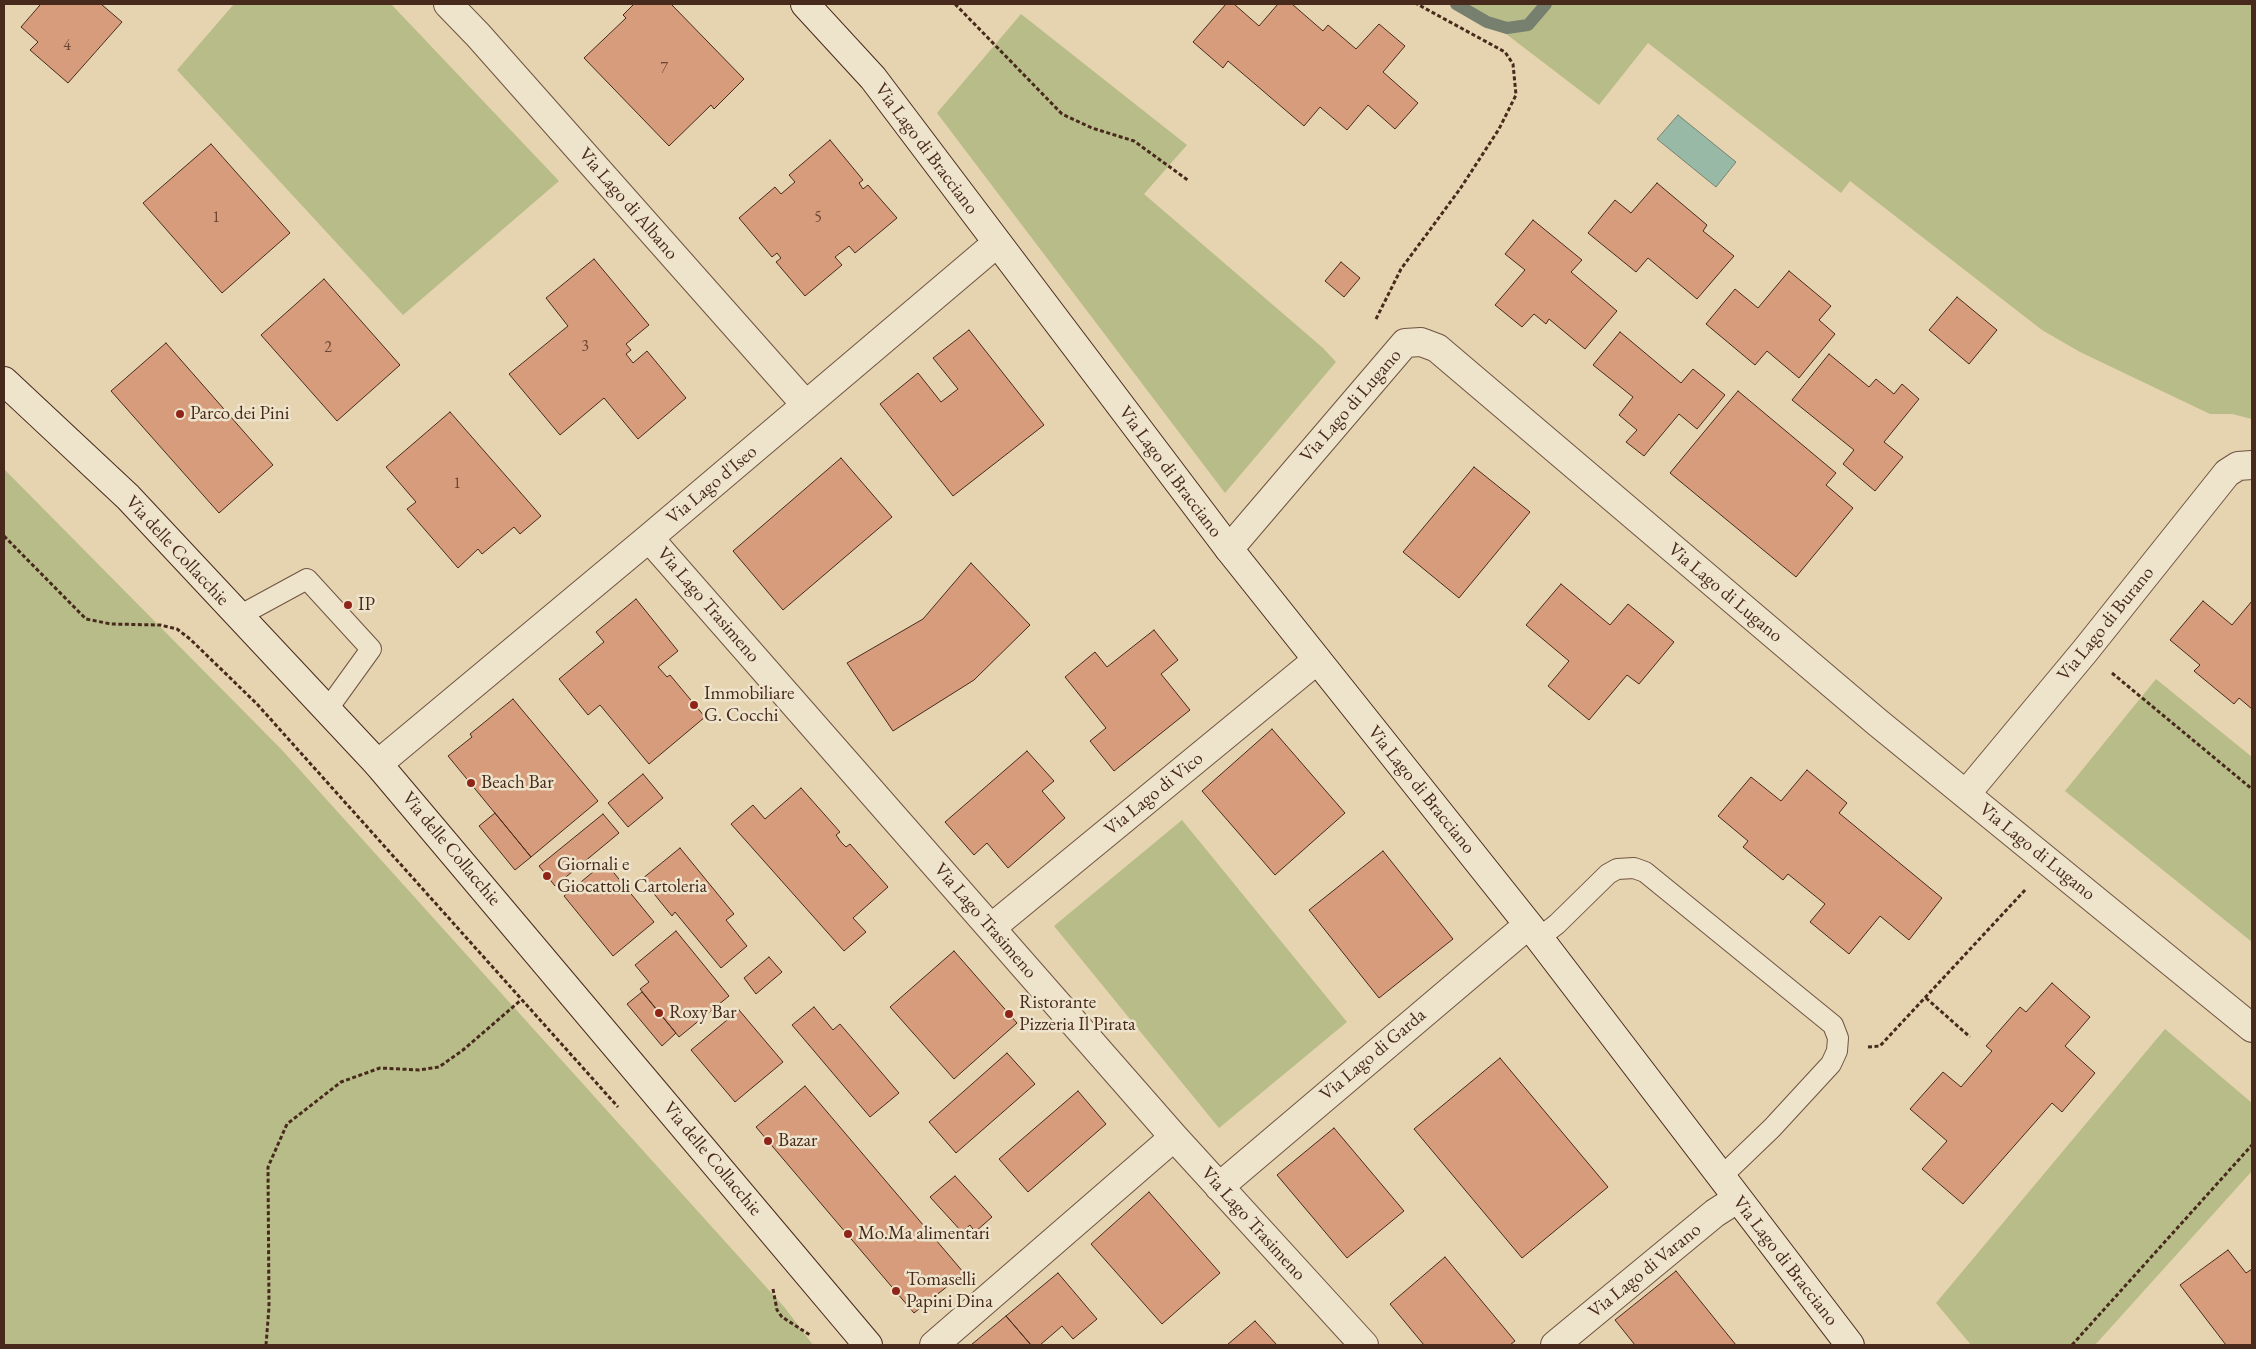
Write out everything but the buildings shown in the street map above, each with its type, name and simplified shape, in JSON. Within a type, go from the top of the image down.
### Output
[{"type":"street","name":"Via Lago di Albano","points":[[448,4],[806,405]]},
{"type":"street","name":"Via Lago di Bracciano","points":[[806,4],[872,78],[1229,549],[1534,932],[1850,1345]]},
{"type":"street","name":"Via Lago d'Iseo","points":[[378,764],[649,538],[997,243]]},
{"type":"street","name":"Via Lago di Lugano","points":[[1229,549],[1405,343],[1421,342],[1437,348],[1869,716],[2252,1028]]},
{"type":"street","name":"Via delle Collacchie","points":[[4,381],[128,497],[378,764],[868,1345]]},
{"type":"street","name":"Via Lago di Burano","points":[[1966,794],[2085,651],[2227,474],[2238,466],[2252,465]]},
{"type":"street","name":"Via Lago Trasimeno","points":[[649,538],[1174,1137],[1364,1345]]},
{"type":"street","name":"Via Lago di Vico","points":[[991,928],[1317,660]]},
{"type":"street","name":"Via Lago di Garda","points":[[1219,1187],[1534,932]]},
{"type":"street","points":[[934,1345],[1174,1137]]},
{"type":"street","name":"Via Lago di Varano","points":[[1555,1345],[1715,1213],[1737,1199]]},
{"type":"lane","points":[[239,616],[307,579],[326,599],[370,649],[327,710]]},
{"type":"lane","points":[[1534,932],[1557,924],[1608,874],[1616,869],[1634,868],[1652,878],[1833,1025],[1838,1038],[1837,1051]]},
{"type":"lane","name":"Via Lago di Bracciano","points":[[1721,1177],[1772,1128],[1831,1064],[1837,1051]]},
{"type":"path","points":[[955,4],[1062,114],[1092,128],[1134,141],[1189,180]]},
{"type":"path","points":[[1372,327],[1401,269],[1460,190],[1499,128],[1516,95],[1513,64],[1505,52],[1417,4]]},
{"type":"path","points":[[4,536],[86,618],[105,623],[160,625],[177,629],[190,639],[257,704],[618,1108]]},
{"type":"path","points":[[2085,651],[2252,789]]},
{"type":"path","points":[[1837,1051],[1880,1046],[2051,863]]},
{"type":"path","points":[[1926,998],[1970,1037]]},
{"type":"path","points":[[266,1345],[269,1307],[268,1167],[287,1124],[341,1082],[380,1068],[419,1070],[439,1068],[521,1000]]},
{"type":"path","points":[[2072,1345],[2252,1145]]},
{"type":"path","points":[[772,1285],[777,1310],[782,1317],[813,1336]]},
{"type":"green space","points":[[234,4],[391,4],[559,181],[403,315],[177,70]]},
{"type":"green space","points":[[1467,4],[2252,4],[2252,419],[2232,414],[2210,414],[2080,352],[2042,330],[1850,181],[1841,193],[1648,43],[1599,105]]},
{"type":"green space","points":[[1021,14],[1187,145],[1144,194],[1323,348],[1336,362],[1225,493],[937,113]]},
{"type":"green space","points":[[4,469],[281,749],[785,1308],[813,1345],[4,1345]]},
{"type":"green space","points":[[2156,679],[2252,757],[2252,942],[2065,791]]},
{"type":"green space","points":[[1182,820],[1347,1022],[1219,1128],[1054,926]]},
{"type":"green space","points":[[2165,1029],[2252,1103],[2252,1171],[2095,1345],[1971,1345],[1936,1303]]},
{"type":"shaded area","points":[[1678,115],[1736,162],[1716,187],[1657,139]]},
{"type":"waterway","points":[[1456,4],[1487,22],[1507,28],[1528,25],[1546,4]]},
{"type":"place","name":"Parco dei Pini","points":[[180,414]]},
{"type":"place","name":"IP","points":[[348,605]]},
{"type":"place","name":"Immobiliare G. Cocchi","points":[[694,705]]},
{"type":"place","name":"Beach Bar","points":[[471,783]]},
{"type":"place","name":"Giornali e Giocattoli Cartoleria","points":[[547,876]]},
{"type":"place","name":"Roxy Bar","points":[[659,1013]]},
{"type":"place","name":"Ristorante Pizzeria Il Pirata","points":[[1009,1014]]},
{"type":"place","name":"Bazar","points":[[768,1141]]},
{"type":"place","name":"Mo.Ma alimentari","points":[[848,1234]]},
{"type":"place","name":"Tomaselli Papini Dina","points":[[896,1291]]}]
